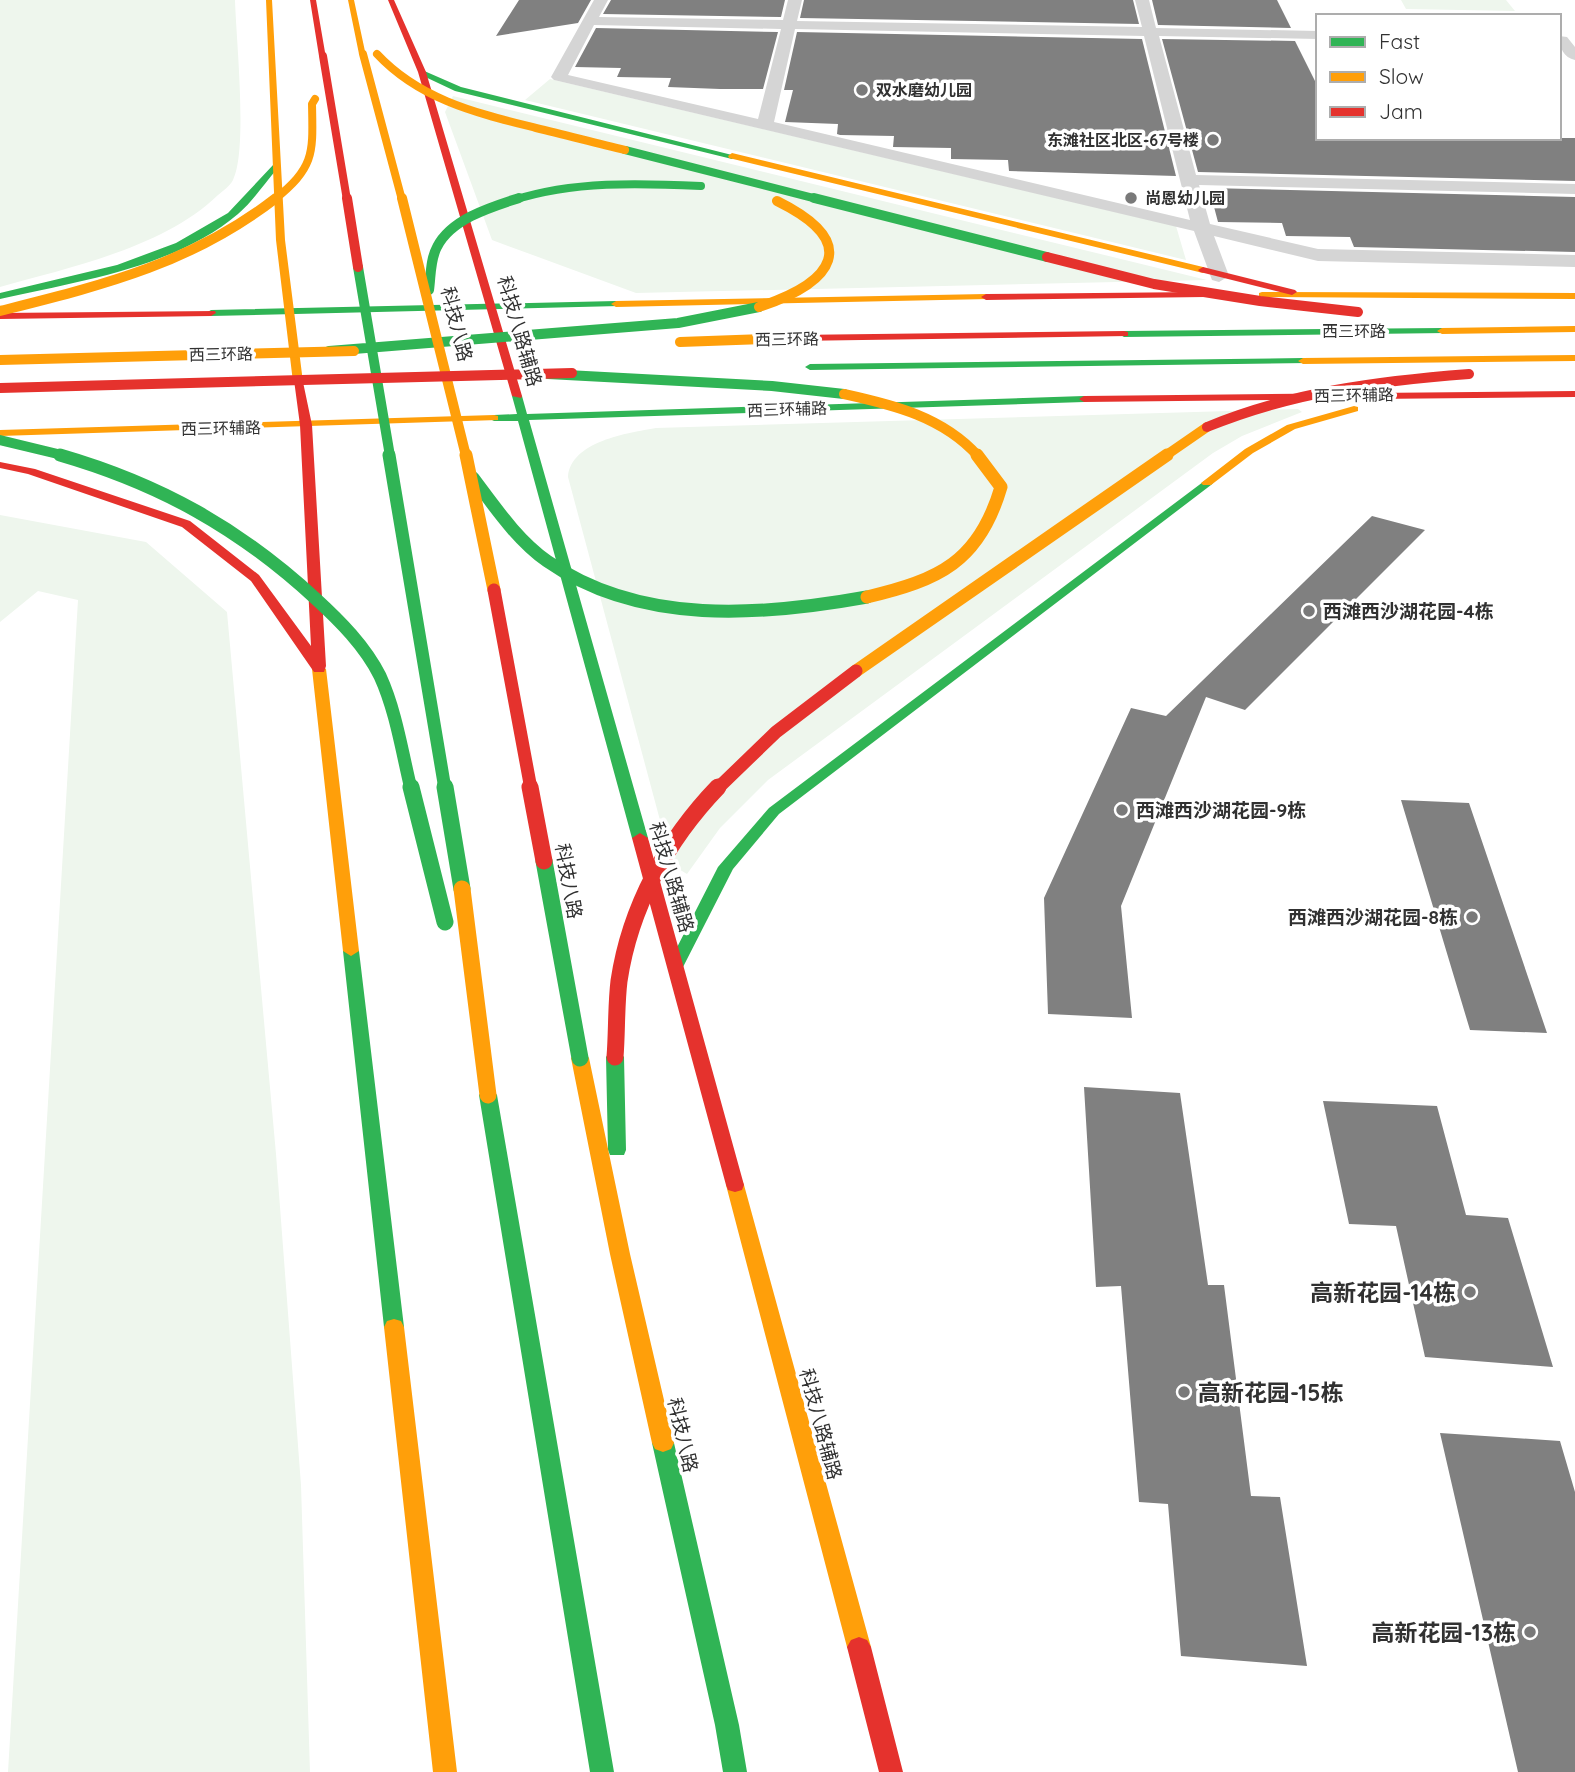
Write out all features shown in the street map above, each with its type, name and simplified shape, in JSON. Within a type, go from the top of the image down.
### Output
[{"type":"main road","points":[[269,0],[274,167],[286,313],[306,425],[319,666],[445,1772]]},
{"type":"main road","points":[[313,0],[459,868],[488,1095],[594,1714],[601,1772]]},
{"type":"main road","name":"科技八路辅路","points":[[391,0],[422,72],[523,417],[528,443],[676,965],[891,1772]]},
{"type":"main road","name":"科技八路","points":[[353,7],[370,54],[473,478],[580,1058],[620,1254],[735,1772]]},
{"type":"main road","points":[[370,54],[398,78],[437,99],[470,111],[1154,284],[1260,301],[1365,313]]},
{"type":"main road","points":[[422,72],[458,89],[1304,295]]},
{"type":"main road","points":[[0,313],[148,269],[220,239],[267,210],[305,171],[312,143],[312,104],[326,78]]},
{"type":"main road","points":[[0,296],[106,270],[188,240],[229,217],[274,167]]},
{"type":"main road","points":[[329,351],[699,320],[766,305],[813,283],[831,263],[834,249],[829,235],[798,210],[748,193],[672,184],[575,187],[532,195],[488,209],[450,232],[438,245],[428,294]]},
{"type":"main road","points":[[0,313],[286,313],[832,298],[1575,296]]},
{"type":"main road","points":[[1399,315],[1575,327]]},
{"type":"main road","name":"西三环路","points":[[670,342],[1575,327]]},
{"type":"main road","name":"西三环路","points":[[0,360],[643,343]]},
{"type":"main road","name":"西三环路","points":[[804,368],[1575,358]]},
{"type":"main road","points":[[620,1254],[614,1012],[627,939],[647,882],[686,820],[714,786],[802,709],[1197,432],[1242,411],[1306,392],[1370,382],[1575,368]]},
{"type":"main road","name":"西三环路","points":[[0,388],[755,369]]},
{"type":"main road","points":[[473,478],[527,547],[576,579],[606,591],[641,600],[731,613],[783,612],[898,591],[942,572],[980,540],[996,513],[1001,486],[986,462],[962,438],[931,420],[878,402],[828,391],[786,387],[548,374]]},
{"type":"main road","points":[[676,965],[726,867],[774,811],[1248,451],[1291,427],[1360,407],[1457,393]]},
{"type":"main road","name":"西三环辅路","points":[[0,433],[1457,393],[1575,394]]},
{"type":"main road","points":[[0,440],[68,456],[146,482],[197,506],[249,538],[301,582],[334,617],[372,662],[390,705],[447,933]]},
{"type":"main road","points":[[0,465],[31,471],[186,524],[255,578],[319,666]]},
{"type":"main road","points":[[454,960],[488,1095]]},
{"type":"street","points":[[601,0],[559,77],[1318,255],[1575,261]]},
{"type":"street","points":[[765,125],[795,0]]},
{"type":"street","points":[[1142,0],[1201,226],[1219,276]]},
{"type":"street","points":[[589,21],[1316,35]]},
{"type":"street","points":[[1565,40],[1575,56]]},
{"type":"street","points":[[1189,180],[1575,188]]},
{"type":"shaded area","points":[[0,0],[235,0],[240,145],[230,184],[196,213],[144,242],[86,263],[0,287]]},
{"type":"shaded area","points":[[1401,0],[1506,0],[1515,11],[1406,9]]},
{"type":"shaded area","points":[[550,79],[1176,226],[1186,260],[525,100]]},
{"type":"shaded area","points":[[453,96],[1207,280],[636,293],[492,240],[445,112]]},
{"type":"shaded area","points":[[1298,409],[1302,412],[1242,436],[1213,453],[768,780],[720,828],[687,874],[672,865],[568,477],[571,465],[579,455],[590,447],[617,436],[656,428]]},
{"type":"shaded area","points":[[0,515],[146,542],[227,612],[276,1154],[301,1485],[310,1772],[8,1772],[78,600],[38,591],[0,622]]},
{"type":"building","points":[[519,0],[591,0],[578,23],[496,36]]},
{"type":"building","points":[[611,0],[785,0],[781,17],[603,14]]},
{"type":"building","points":[[804,0],[1133,0],[1139,24],[800,18]]},
{"type":"building","points":[[1152,0],[1277,0],[1291,28],[1158,25]]},
{"type":"building","points":[[596,28],[778,32],[763,89],[720,89],[668,87],[671,78],[617,77],[621,68],[575,67]]},
{"type":"building","points":[[797,32],[1142,39],[1176,176],[1009,171],[1008,160],[951,159],[951,148],[893,147],[894,136],[840,135],[837,134],[838,124],[785,122],[793,90],[784,90]]},
{"type":"building","points":[[1162,39],[1295,41],[1316,83],[1316,140],[1575,138],[1575,181],[1198,172]]},
{"type":"building","points":[[1209,188],[1575,197],[1575,252],[1354,247],[1350,237],[1286,236],[1282,223],[1218,222]]},
{"type":"building","name":"西滩西沙湖花园-9栋","points":[[1372,516],[1425,530],[1245,710],[1206,697],[1121,906],[1132,1018],[1048,1014],[1044,898],[1131,708],[1166,716]]},
{"type":"building","name":"西滩西沙湖花园-8栋","points":[[1401,800],[1469,803],[1547,1033],[1470,1030]]},
{"type":"building","name":"高新花园-15栋","points":[[1084,1087],[1180,1093],[1208,1285],[1224,1285],[1251,1496],[1280,1497],[1307,1666],[1181,1656],[1168,1504],[1139,1502],[1121,1286],[1096,1287]]},
{"type":"building","name":"高新花园-14栋","points":[[1323,1101],[1437,1106],[1466,1215],[1508,1218],[1553,1367],[1425,1357],[1396,1226],[1349,1224]]},
{"type":"building","name":"高新花园-13栋","points":[[1440,1433],[1560,1441],[1575,1492],[1575,1772],[1518,1772]]},
{"type":"traffic: fast","points":[[422,72],[458,89],[732,156]]},
{"type":"traffic: fast","points":[[625,150],[1047,257]]},
{"type":"traffic: fast","points":[[0,296],[120,267],[180,245],[207,232],[231,215],[274,167]]},
{"type":"traffic: fast","points":[[429,290],[433,259],[439,243],[461,222],[490,207],[524,196],[561,189],[637,184],[701,186]]},
{"type":"traffic: fast","points":[[358,267],[462,889]]},
{"type":"traffic: fast","points":[[211,313],[616,304]]},
{"type":"traffic: fast","points":[[329,351],[678,323],[759,307]]},
{"type":"traffic: fast","points":[[1124,334],[1442,331]]},
{"type":"traffic: fast","points":[[810,367],[1303,361]]},
{"type":"traffic: fast","points":[[548,374],[772,386],[844,394]]},
{"type":"traffic: fast","points":[[517,396],[640,838]]},
{"type":"traffic: fast","points":[[494,418],[1084,399]]},
{"type":"traffic: fast","points":[[0,440],[90,463],[173,497],[212,518],[249,542],[285,571],[345,628],[374,666],[388,699],[445,922]]},
{"type":"traffic: fast","points":[[473,478],[517,533],[547,561],[581,581],[619,596],[660,606],[745,611],[788,609],[867,597]]},
{"type":"traffic: fast","points":[[676,965],[726,867],[774,811],[1207,483]]},
{"type":"traffic: fast","points":[[544,861],[580,1058]]},
{"type":"traffic: fast","points":[[351,951],[394,1327]]},
{"type":"traffic: fast","points":[[615,1057],[617,1150]]},
{"type":"traffic: fast","points":[[488,1095],[602,1772]]},
{"type":"traffic: fast","points":[[663,1443],[727,1725],[735,1772]]},
{"type":"traffic: slow","points":[[269,0],[280,240],[298,382]]},
{"type":"traffic: slow","points":[[351,0],[363,54]]},
{"type":"traffic: slow","points":[[363,54],[450,388],[494,590]]},
{"type":"traffic: slow","points":[[377,54],[391,70],[408,83],[444,102],[625,150]]},
{"type":"traffic: slow","points":[[0,311],[146,271],[214,241],[246,221],[289,188],[304,172],[311,153],[312,104],[315,99]]},
{"type":"traffic: slow","points":[[732,156],[1203,270]]},
{"type":"traffic: slow","points":[[759,307],[801,290],[824,270],[830,258],[830,245],[818,226],[801,213],[777,201]]},
{"type":"traffic: slow","points":[[1262,295],[1575,296]]},
{"type":"traffic: slow","points":[[616,304],[986,297]]},
{"type":"traffic: slow","points":[[1442,331],[1575,329]]},
{"type":"traffic: slow","points":[[680,342],[793,338]]},
{"type":"traffic: slow","points":[[0,360],[354,351]]},
{"type":"traffic: slow","points":[[1303,361],[1575,358]]},
{"type":"traffic: slow","points":[[844,394],[893,405],[953,433],[970,447],[1001,487],[994,512],[983,533],[970,550],[953,564],[914,584],[867,597]]},
{"type":"traffic: slow","points":[[1207,483],[1249,451],[1291,427],[1354,409]]},
{"type":"traffic: slow","points":[[0,433],[494,418]]},
{"type":"traffic: slow","points":[[856,671],[1207,427]]},
{"type":"traffic: slow","points":[[319,669],[351,951]]},
{"type":"traffic: slow","points":[[462,889],[488,1095]]},
{"type":"traffic: slow","points":[[580,1058],[620,1254],[663,1443]]},
{"type":"traffic: slow","points":[[735,1185],[859,1647]]},
{"type":"traffic: slow","points":[[394,1327],[445,1772]]},
{"type":"traffic: jam","points":[[313,0],[323,56]]},
{"type":"traffic: jam","points":[[391,0],[422,72],[517,396]]},
{"type":"traffic: jam","points":[[323,56],[358,267]]},
{"type":"traffic: jam","points":[[1047,257],[1154,284],[1260,301],[1358,312]]},
{"type":"traffic: jam","points":[[1203,270],[1292,292]]},
{"type":"traffic: jam","points":[[986,297],[1202,295]]},
{"type":"traffic: jam","points":[[0,316],[211,313]]},
{"type":"traffic: jam","points":[[793,338],[1124,334]]},
{"type":"traffic: jam","points":[[0,388],[572,373]]},
{"type":"traffic: jam","points":[[1207,427],[1271,403],[1335,388],[1469,374]]},
{"type":"traffic: jam","points":[[298,382],[306,425],[319,669]]},
{"type":"traffic: jam","points":[[1084,399],[1575,394]]},
{"type":"traffic: jam","points":[[0,465],[31,471],[186,524],[255,578],[319,666]]},
{"type":"traffic: jam","points":[[494,590],[544,861]]},
{"type":"traffic: jam","points":[[615,1057],[620,977],[631,927],[650,881],[675,839],[705,801],[739,765],[776,732],[856,671]]},
{"type":"traffic: jam","points":[[640,838],[735,1185]]},
{"type":"traffic: jam","points":[[859,1647],[891,1772]]},
{"type":"place","name":"双水磨幼儿园","points":[[862,90]]},
{"type":"place","name":"东滩社区北区-67号楼","points":[[1213,140]]},
{"type":"place","name":"尚恩幼儿园","points":[[1131,198]]},
{"type":"place","name":"西滩西沙湖花园-4栋","points":[[1309,611]]},
{"type":"place","name":"西滩西沙湖花园-9栋","points":[[1122,810]]},
{"type":"place","name":"西滩西沙湖花园-8栋","points":[[1472,917]]},
{"type":"place","name":"高新花园-14栋","points":[[1470,1292]]},
{"type":"place","name":"高新花园-15栋","points":[[1184,1392]]},
{"type":"place","name":"高新花园-13栋","points":[[1530,1632]]}]
